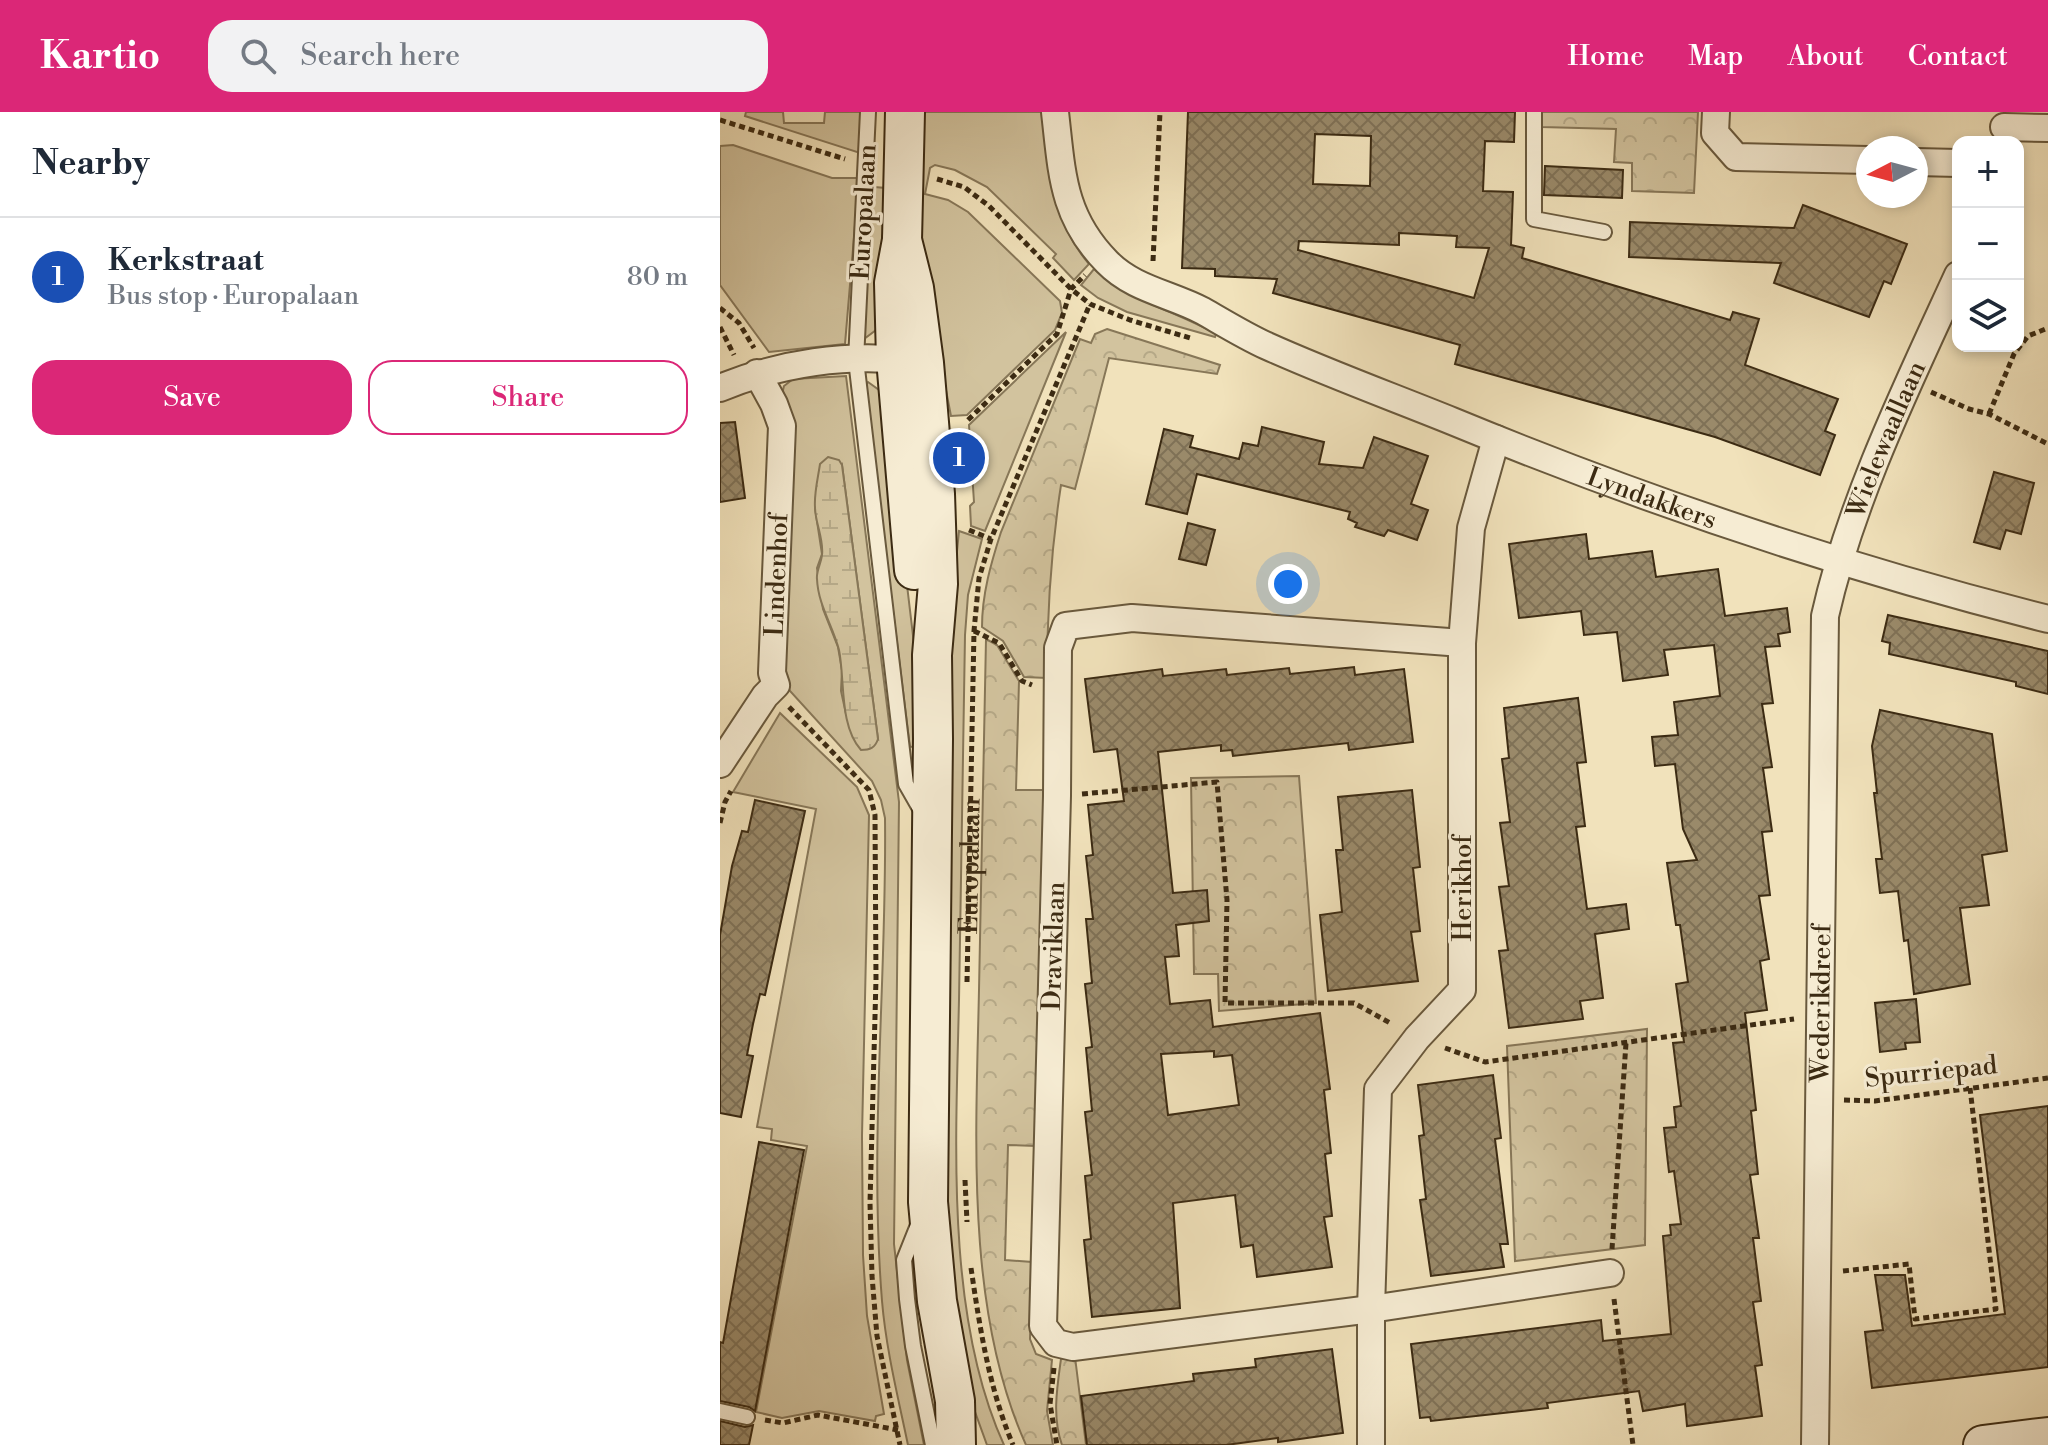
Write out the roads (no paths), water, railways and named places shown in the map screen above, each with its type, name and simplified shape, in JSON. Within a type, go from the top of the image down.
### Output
[{"type":"main road","name":"Europalaan","points":[[905,112],[902,240],[914,288],[910,361],[934,470],[938,584],[932,655],[928,1202],[937,1301],[955,1401],[956,1445]]},
{"type":"main road","name":"Europalaan","points":[[955,1401],[974,1445]]},
{"type":"main road","points":[[1983,1445],[2048,1437]]},
{"type":"street","name":"Lyndakkers","points":[[1055,112],[1068,202],[1083,235],[1102,257],[1141,286],[1198,309],[1266,345],[1545,460],[1837,562],[1930,590],[2048,619]]},
{"type":"street","points":[[1716,112],[1715,133],[1736,157],[1856,160]]},
{"type":"street","points":[[2003,127],[2048,128]]},
{"type":"street","points":[[1928,162],[1952,163]]},
{"type":"street","name":"Wielewaallaan","points":[[1837,562],[1908,382],[1956,280]]},
{"type":"street","points":[[720,388],[757,373],[817,362],[910,361]]},
{"type":"street","name":"Lindenhof","points":[[720,764],[765,696],[776,685],[772,673],[782,426],[757,373]]},
{"type":"street","name":"Herikhof","points":[[1371,1445],[1371,1309],[1378,1089],[1417,1038],[1462,990],[1462,643],[1471,528],[1496,439]]},
{"type":"street","name":"Wederikdreef","points":[[1815,1445],[1825,616],[1837,562]]},
{"type":"street","name":"Draviklaan","points":[[1371,1309],[1073,1347],[1056,1343],[1043,1326],[1058,648],[1066,626],[1132,618],[1462,643]]},
{"type":"street","points":[[1371,1309],[1610,1273]]},
{"type":"lane","name":"Europalaan","points":[[868,112],[856,360],[906,784],[932,831]]},
{"type":"lane","points":[[1534,112],[1534,219],[1604,232]]},
{"type":"lane","points":[[928,1202],[904,1260],[913,1346],[933,1445]]},
{"type":"lane","points":[[720,1411],[747,1417]]},
{"type":"place","name":"Kerkstraat","points":[[959,458]]}]
